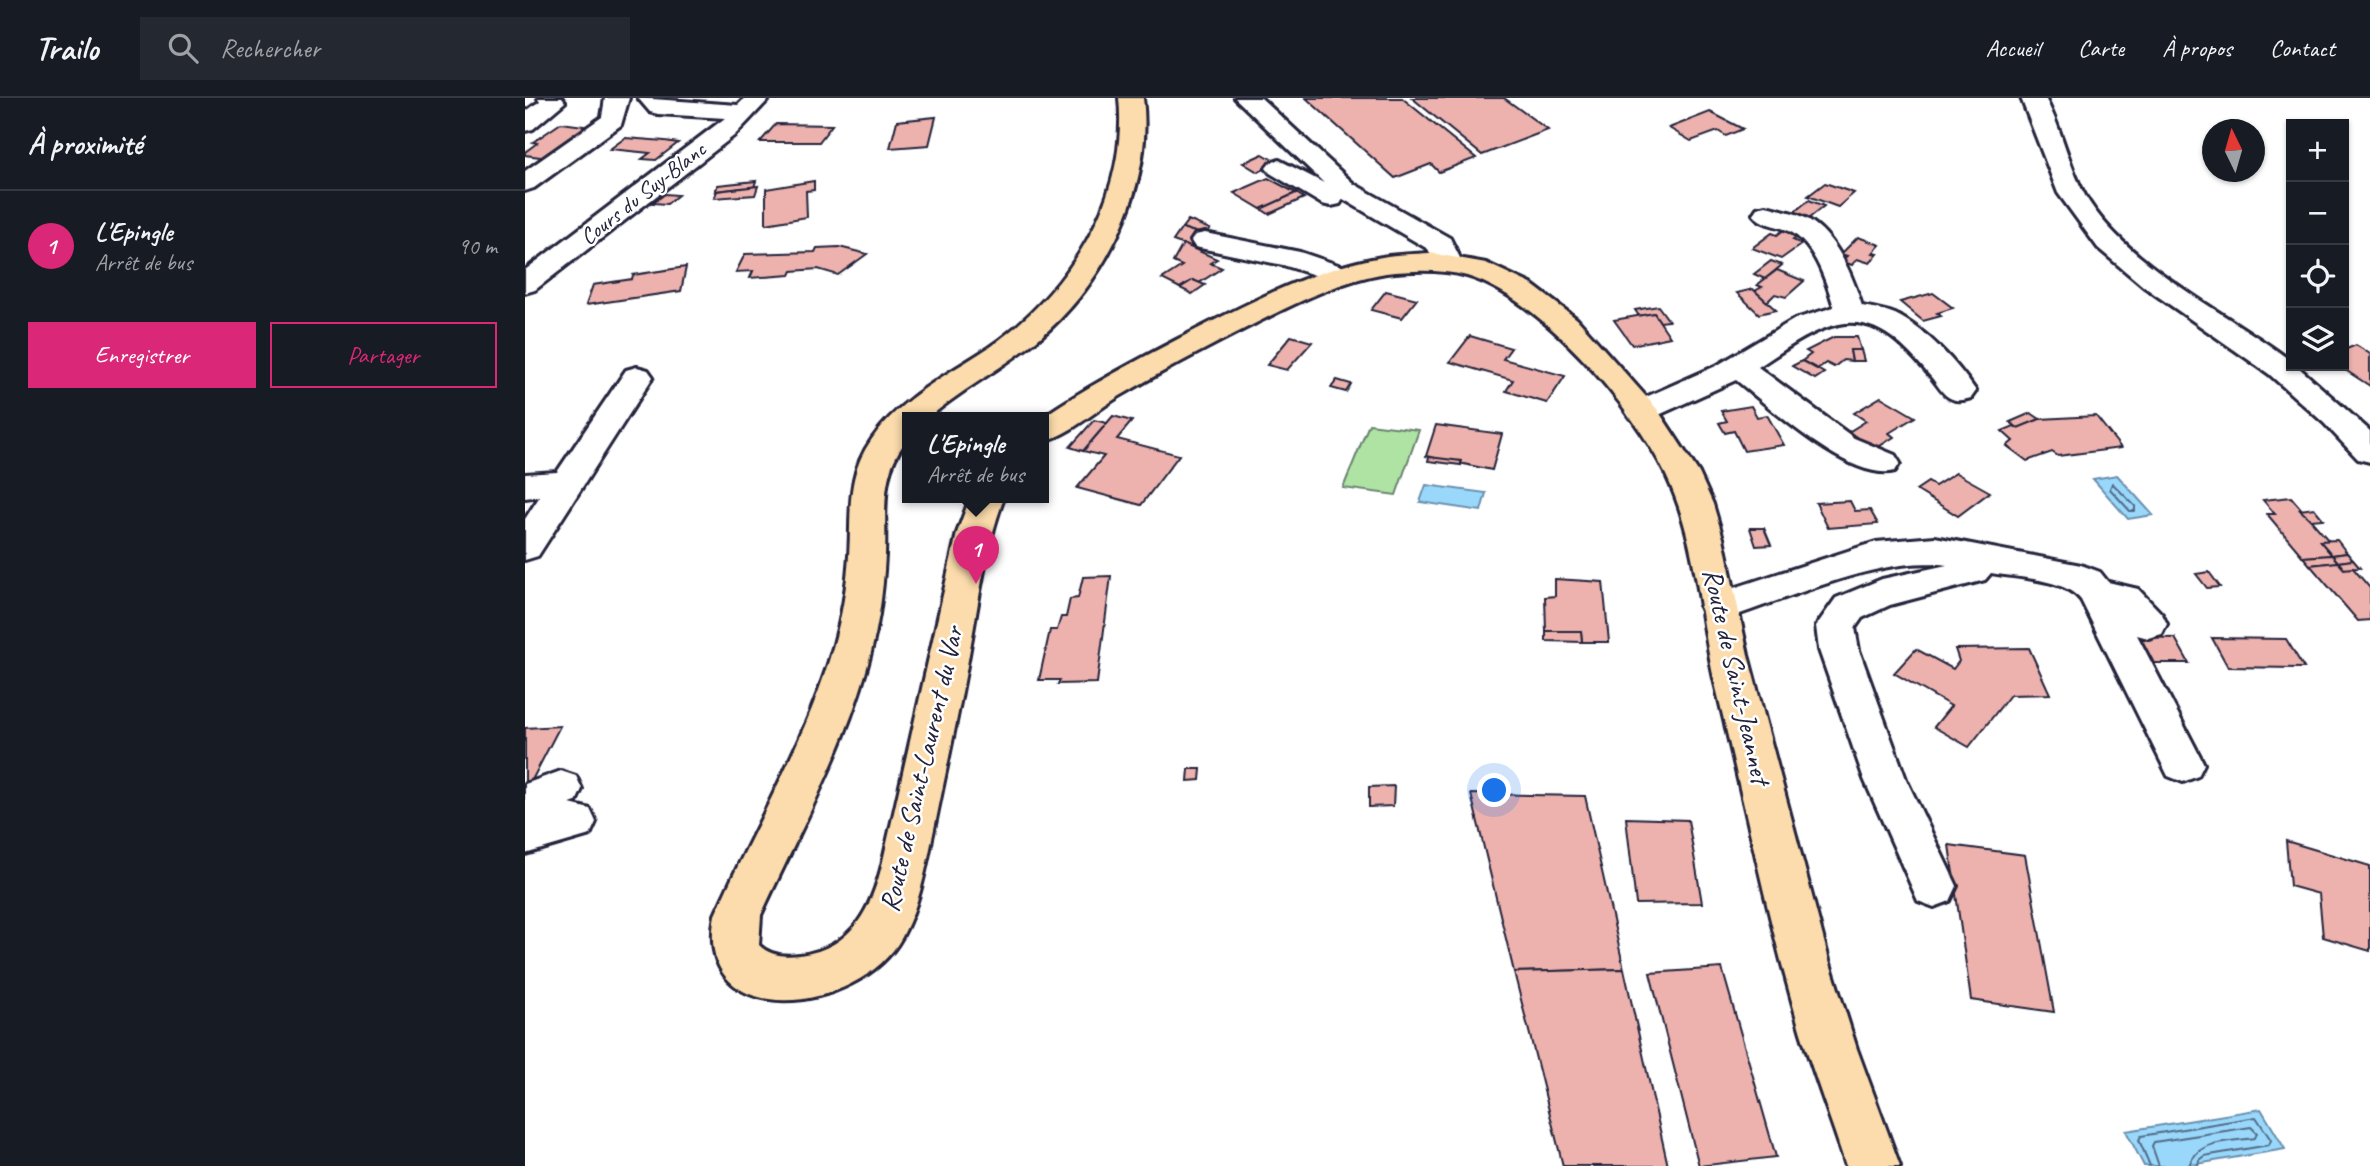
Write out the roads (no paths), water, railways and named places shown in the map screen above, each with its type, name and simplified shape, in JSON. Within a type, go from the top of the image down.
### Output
[{"type":"main road","name":"Route de Saint-Laurent du Var","points":[[915,412],[1036,326],[1076,282],[1100,244],[1125,179],[1132,139],[1131,98]]},
{"type":"main road","points":[[1049,427],[1138,372],[1281,299],[1340,275],[1375,265],[1408,261],[1461,267]]},
{"type":"main road","name":"Route de Saint-Jeannet","points":[[1461,267],[1516,286],[1557,316],[1592,352],[1641,411],[1679,466],[1689,486],[1701,521],[1719,607],[1815,992],[1873,1166]]},
{"type":"main road","name":"Route de Saint-Laurent du Var","points":[[902,425],[885,444],[868,484],[867,556],[860,613],[846,667],[824,732],[738,915],[734,934],[736,949],[744,963],[754,971],[769,977],[809,978],[832,970],[872,942],[885,923],[900,880],[968,562],[986,503]]},
{"type":"street","points":[[525,124],[553,102],[550,98]]},
{"type":"street","points":[[525,183],[613,120],[617,98]]},
{"type":"street","points":[[650,98],[658,107],[751,105]]},
{"type":"street","points":[[1247,98],[1345,189],[1440,244],[1461,267]]},
{"type":"street","points":[[2033,98],[2043,115],[2062,175],[2084,211],[2115,249],[2155,281],[2280,367],[2346,425],[2370,451]]},
{"type":"street","name":"Cours du Suy-Blanc","points":[[525,284],[726,130],[751,105]]},
{"type":"street","points":[[1279,168],[1461,267]]},
{"type":"street","points":[[1766,214],[1801,227],[1816,239],[1846,296],[1850,313]]},
{"type":"street","points":[[1205,241],[1290,258],[1340,275]]},
{"type":"street","points":[[1641,411],[1737,366],[1816,320],[1850,313],[1881,319],[1908,336],[1960,391]]},
{"type":"street","points":[[1737,366],[1842,446],[1883,463]]},
{"type":"street","points":[[525,547],[637,377]]},
{"type":"street","points":[[525,486],[566,483]]},
{"type":"street","points":[[1719,607],[1876,555],[1935,550],[2067,574],[2087,582],[2096,593],[2183,764]]},
{"type":"street","points":[[1934,886],[1885,779],[1839,650],[1835,626],[1849,608],[1882,593],[1972,571],[1983,558]]},
{"type":"street","points":[[2096,593],[2125,599],[2148,624]]},
{"type":"street","points":[[525,835],[553,805]]},
{"type":"water","points":[[2117,475],[2153,515],[2128,519],[2093,479]]},
{"type":"water","points":[[1426,485],[1486,493],[1481,511],[1420,502]]},
{"type":"water","points":[[2261,1109],[2285,1149],[2185,1166],[2144,1166],[2126,1131]]},
{"type":"place","name":"L'Epingle","points":[[976,584]]}]
